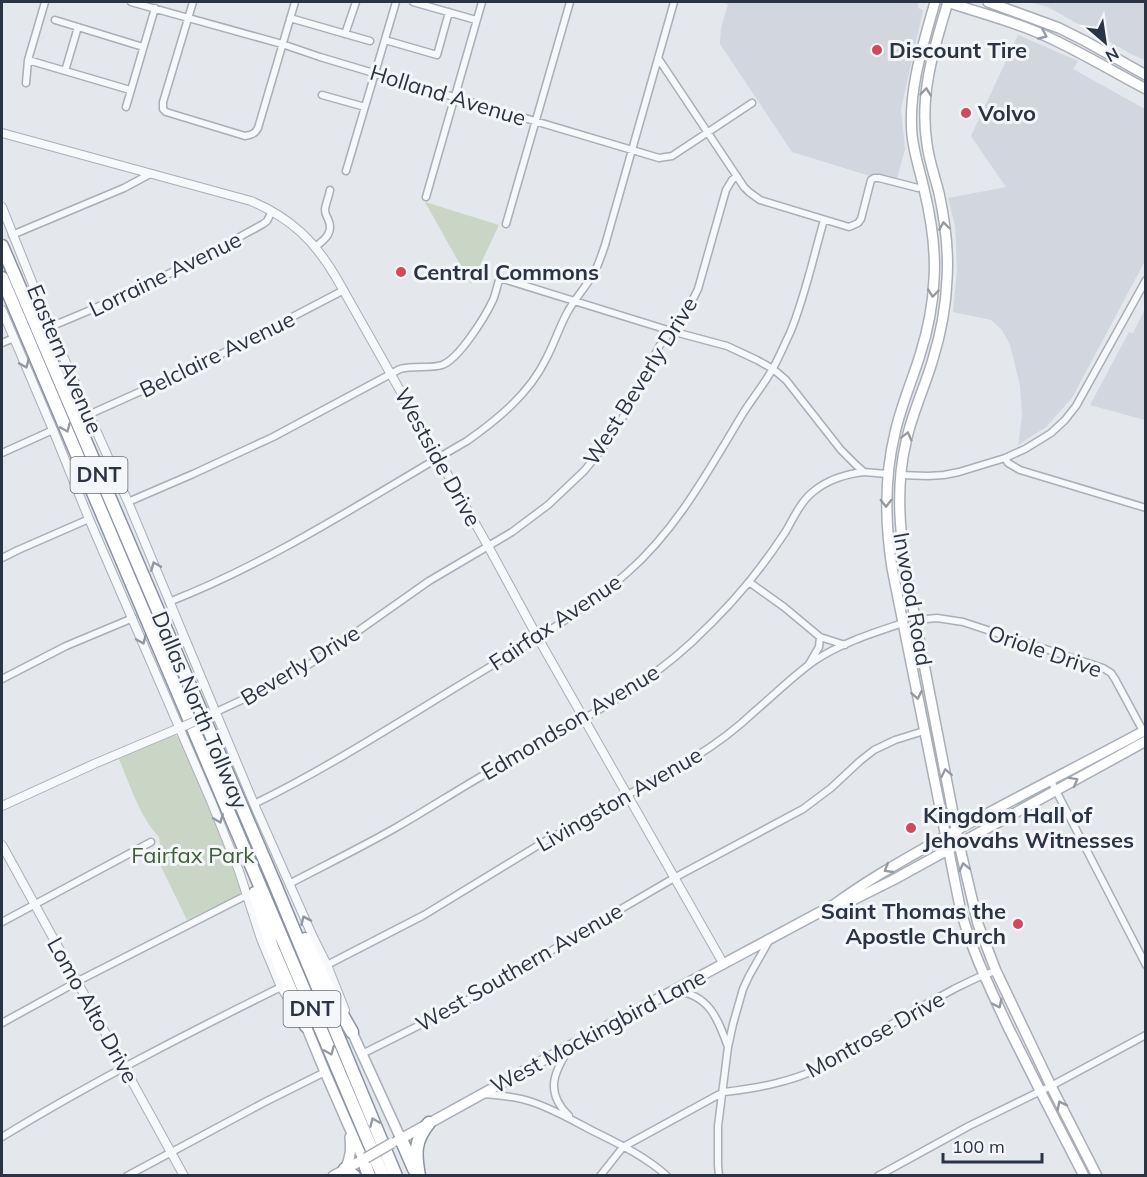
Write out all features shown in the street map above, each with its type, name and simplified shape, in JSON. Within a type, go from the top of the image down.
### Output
[{"type":"highway","name":"Dallas North Tollway","points":[[2,246],[274,882],[396,1176]]},
{"type":"highway","name":"Dallas North Tollway","points":[[2,278],[383,1176]]},
{"type":"highway","points":[[240,843],[272,946],[306,1026]]},
{"type":"highway","points":[[274,882],[352,1032]]},
{"type":"highway","points":[[418,1176],[417,1141],[429,1123]]},
{"type":"highway","points":[[396,1141],[418,1176]]},
{"type":"highway","points":[[364,1158],[369,1176]]},
{"type":"main road","name":"Inwood Road","points":[[935,2],[914,84],[912,114],[914,146],[931,224],[934,256],[933,294],[921,354],[895,432],[890,459],[886,517],[888,539],[924,731],[965,927],[983,974],[1039,1091],[1084,1176]]},
{"type":"main road","name":"Inwood Road","points":[[947,2],[931,59],[924,115],[928,152],[945,227],[947,286],[941,332],[908,430],[900,475],[901,540],[959,844],[978,924],[996,970],[1097,1176]]},
{"type":"main road","points":[[947,2],[1008,21],[1040,34],[1146,90]]},
{"type":"main road","points":[[988,2],[1059,28],[1146,75]]},
{"type":"main road","points":[[1008,21],[1012,10]]},
{"type":"main road","points":[[1094,61],[1101,50]]},
{"type":"main road","points":[[912,114],[924,115]]},
{"type":"main road","points":[[924,190],[938,190]]},
{"type":"main road","points":[[934,256],[947,256]]},
{"type":"main road","points":[[890,459],[893,468],[900,475]]},
{"type":"main road","points":[[888,474],[900,486]]},
{"type":"main road","points":[[903,623],[916,620]]},
{"type":"main road","name":"West Mockingbird Lane","points":[[333,1176],[350,1172],[364,1158],[835,904],[886,870],[1050,779],[1145,734]]},
{"type":"main road","name":"West Mockingbird Lane","points":[[835,904],[851,901],[959,844],[1056,790],[1145,734]]},
{"type":"main road","points":[[306,1026],[364,1158]]},
{"type":"main road","name":"Eastern Avenue","points":[[352,1032],[396,1141]]},
{"type":"main road","points":[[350,1128],[350,1172]]},
{"type":"street","points":[[26,83],[28,60],[45,2]]},
{"type":"street","name":"Holland Avenue","points":[[131,2],[282,44],[659,158],[672,156],[752,103]]},
{"type":"street","points":[[193,2],[162,106],[166,112],[244,136],[255,133],[258,128],[295,2]]},
{"type":"street","points":[[345,34],[356,2]]},
{"type":"street","points":[[346,171],[396,2]]},
{"type":"street","points":[[413,2],[476,20]]},
{"type":"street","points":[[426,197],[482,2]]},
{"type":"street","points":[[506,224],[570,2]]},
{"type":"street","points":[[169,602],[235,574],[438,458],[486,427],[522,395],[546,361],[567,314],[595,271],[603,252],[674,2]]},
{"type":"street","points":[[126,107],[155,9]]},
{"type":"street","points":[[385,40],[436,55],[449,12]]},
{"type":"street","points":[[290,18],[370,41]]},
{"type":"street","points":[[55,20],[143,47]]},
{"type":"street","points":[[65,71],[78,27]]},
{"type":"street","points":[[658,58],[748,192],[760,200],[849,226],[858,223],[861,219],[871,180],[874,178],[924,190]]},
{"type":"street","points":[[28,60],[130,90]]},
{"type":"street","points":[[322,95],[365,107]]},
{"type":"street","name":"Westside Drive","points":[[3,134],[251,201],[293,225],[315,247],[344,290],[723,963]]},
{"type":"street","points":[[12,235],[124,188],[150,174]]},
{"type":"street","name":"West Beverly Drive","points":[[488,546],[548,506],[567,489],[598,454],[633,400],[651,362],[693,302],[726,190],[737,176]]},
{"type":"street","points":[[315,247],[326,238],[331,228],[325,209],[330,190]]},
{"type":"street","name":"Eastern Avenue","points":[[2,207],[88,415],[128,502],[214,713],[327,965],[352,1032]]},
{"type":"street","name":"Lorraine Avenue","points":[[51,327],[141,288],[225,246],[263,224],[272,211]]},
{"type":"street","name":"Fairfax Avenue","points":[[254,804],[339,759],[538,638],[606,591],[661,539],[688,504],[773,369],[797,313],[824,220]]},
{"type":"street","points":[[128,502],[273,437],[400,369],[411,366],[440,366],[448,362],[470,338],[483,318],[493,300],[500,278],[727,346],[757,360],[786,380],[841,450],[864,472]]},
{"type":"street","points":[[900,475],[928,476],[959,472],[1005,458],[1037,443],[1051,433],[1076,406],[1146,280]]},
{"type":"street","name":"Belclaire Avenue","points":[[88,415],[206,362],[344,290]]},
{"type":"street","points":[[2,310],[89,519],[182,727],[281,987],[306,1026]]},
{"type":"street","points":[[2,343],[14,338]]},
{"type":"street","points":[[2,453],[53,430]]},
{"type":"street","points":[[1005,458],[1008,463],[1020,470],[1146,507]]},
{"type":"street","name":"Edmondson Avenue","points":[[289,884],[397,826],[625,694],[674,658],[749,582],[808,496],[819,487],[848,474],[864,472],[888,474]]},
{"type":"street","points":[[2,558],[89,519]]},
{"type":"street","name":"Beverly Drive","points":[[2,806],[262,691],[324,655],[429,581],[488,546]]},
{"type":"street","points":[[749,582],[820,637],[845,645]]},
{"type":"street","points":[[2,679],[66,646],[133,618]]},
{"type":"street","name":"Oriole Drive","points":[[916,620],[937,618],[963,622],[1103,668],[1115,679],[1145,734]]},
{"type":"street","name":"Livingston Avenue","points":[[327,965],[424,915],[542,843],[671,772],[714,745],[807,666],[829,652],[864,636],[903,623]]},
{"type":"street","points":[[807,666],[819,647],[820,637]]},
{"type":"street","name":"West Southern Avenue","points":[[362,1054],[450,1010],[674,878],[803,809],[874,750],[895,740],[924,731]]},
{"type":"street","points":[[1050,779],[1146,965]]},
{"type":"street","points":[[2,922],[152,842]]},
{"type":"street","name":"Lomo Alto Drive","points":[[2,845],[184,1176]]},
{"type":"street","points":[[2,1023],[247,895]]},
{"type":"street","points":[[719,1176],[718,1126],[733,1024],[743,989],[771,938]]},
{"type":"street","name":"Montrose Drive","points":[[600,1176],[623,1147],[724,1092],[768,1086],[824,1067],[902,1017],[983,974],[996,970]]},
{"type":"street","points":[[2,1137],[124,1067],[281,987]]},
{"type":"street","points":[[672,991],[686,993],[706,1003],[721,1026],[728,1047]]},
{"type":"street","points":[[878,1176],[969,1126],[1051,1086],[1146,1035]]},
{"type":"street","points":[[571,1046],[558,1066],[554,1088],[558,1105],[574,1121]]},
{"type":"street","points":[[127,1176],[170,1151],[325,1072]]},
{"type":"street","points":[[482,1094],[530,1101],[623,1147],[657,1167],[667,1176]]},
{"type":"shaded area","points":[[719,2],[918,3],[918,8],[923,10],[901,109],[905,149],[897,179],[878,175],[870,176],[792,152],[720,44],[721,28],[728,4]]},
{"type":"shaded area","points":[[1029,2],[1145,2],[1145,60],[1048,7]]},
{"type":"shaded area","points":[[1018,35],[1078,61],[1073,69],[1145,109],[1146,259],[1072,398],[1046,427],[1018,445],[1022,416],[1020,385],[1010,345],[1002,330],[991,320],[953,312],[957,270],[956,245],[955,226],[948,198],[1006,187],[971,136]]},
{"type":"shaded area","points":[[1145,309],[1145,420],[1090,405],[1129,332],[1133,333]]},
{"type":"green space","points":[[425,202],[499,225],[471,284]]},
{"type":"green space","name":"Fairfax Park","points":[[175,735],[179,738],[221,836],[241,891],[239,895],[187,920],[154,852],[160,845],[159,837],[141,811],[119,759]]},
{"type":"place","name":"Discount Tire","points":[[877,50]]},
{"type":"place","name":"Volvo","points":[[966,113]]},
{"type":"place","name":"Central Commons","points":[[401,272]]},
{"type":"place","name":"Kingdom Hall of Jehovahs Witnesses","points":[[911,828]]},
{"type":"place","name":"Saint Thomas the Apostle Church","points":[[1018,924]]}]
